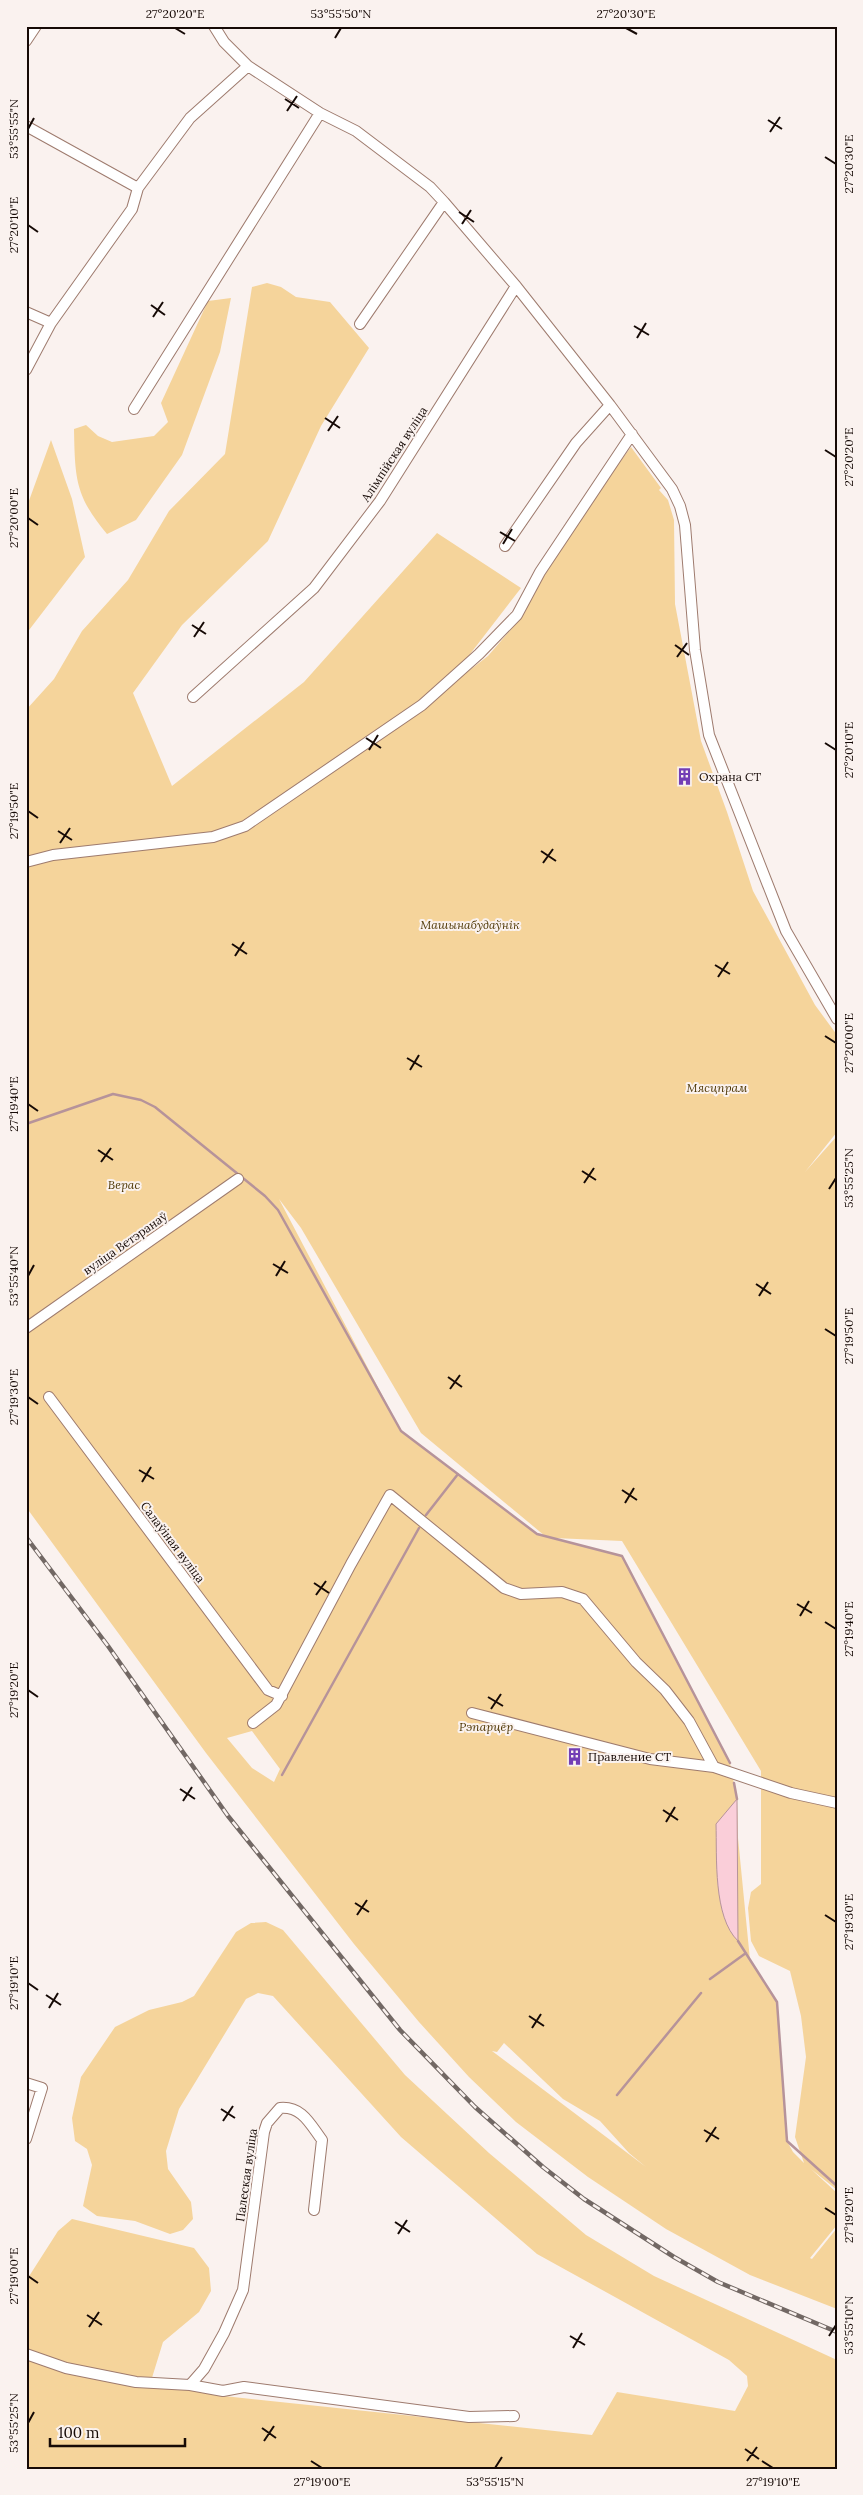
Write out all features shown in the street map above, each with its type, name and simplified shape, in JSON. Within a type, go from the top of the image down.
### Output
[{"type":"street","points":[[26,41],[36,26]]},
{"type":"street","points":[[214,26],[224,42],[248,66],[320,113],[356,131],[430,188],[444,202],[516,286],[610,404],[672,489],[680,506],[685,524],[695,650],[709,735],[786,930],[837,1019]]},
{"type":"street","points":[[26,370],[51,323],[132,209],[138,188],[190,118],[248,66]]},
{"type":"street","points":[[134,409],[320,113]]},
{"type":"street","points":[[26,126],[138,188]]},
{"type":"street","points":[[360,324],[444,202]]},
{"type":"street","name":"Алімпійская вуліца","points":[[193,697],[314,588],[380,501],[516,286]]},
{"type":"street","points":[[26,312],[51,323]]},
{"type":"street","points":[[504,546],[576,443],[610,404]]},
{"type":"street","points":[[26,862],[54,855],[213,838],[245,826],[422,705],[479,654],[517,615],[540,572],[632,434]]},
{"type":"street","name":"вуліца Ветэранаў","points":[[26,1328],[238,1179]]},
{"type":"street","name":"Салаўіная вуліца","points":[[50,1397],[268,1690],[282,1696]]},
{"type":"street","points":[[253,1723],[272,1710],[282,1696],[351,1564],[390,1495],[504,1588],[521,1594],[562,1592],[583,1599],[636,1662],[665,1690],[688,1721],[714,1767]]},
{"type":"street","points":[[472,1713],[650,1759],[714,1767],[791,1793],[837,1803]]},
{"type":"street","points":[[26,2083],[42,2088],[26,2139]]},
{"type":"street","name":"Палеская вуліца","points":[[190,2385],[204,2369],[224,2333],[243,2290],[264,2132],[267,2123],[280,2108],[290,2107],[298,2110],[322,2140],[314,2210]]},
{"type":"street","points":[[26,2354],[66,2368],[136,2382],[190,2385],[223,2391],[244,2387],[469,2417],[514,2416]]},
{"type":"green space","points":[[267,283],[281,287],[296,297],[330,302],[369,348],[321,426],[268,541],[182,625],[133,693],[172,786],[304,682],[437,533],[521,588],[440,693],[488,656],[520,619],[543,577],[599,490],[631,447],[661,488],[659,490],[668,500],[674,520],[675,604],[701,741],[753,891],[815,1005],[837,1035],[837,1132],[805,1172],[837,1136],[837,2190],[811,2169],[837,2193],[837,2225],[810,2258],[812,2259],[837,2228],[837,2309],[750,2275],[666,2229],[588,2177],[516,2122],[469,2077],[419,2022],[354,1944],[206,1753],[26,1507],[26,710],[54,679],[82,631],[128,580],[169,511],[225,454],[252,287]],"holes":[[[279,1199],[301,1228],[421,1433],[545,1536],[537,1534],[401,1431]],[[554,1538],[622,1541],[761,1771],[761,1884],[751,1892],[748,1908],[751,1941],[759,1956],[790,1971],[801,2016],[806,2057],[795,2137],[804,2163],[793,2152],[787,2141],[777,2002],[750,1960],[738,1838],[737,1799],[730,1763],[622,1556]],[[252,1731],[280,1769],[274,1782],[252,1768],[227,1738]],[[504,2043],[563,2099],[600,2121],[629,2153],[646,2167],[492,2051],[497,2052]]]},
{"type":"green space","points":[[231,298],[220,352],[182,455],[136,520],[107,534],[88,508],[79,486],[76,474],[74,429],[86,425],[98,436],[112,442],[154,436],[168,422],[161,403],[208,301]]},
{"type":"green space","points":[[51,440],[72,499],[85,557],[26,634],[26,509]]},
{"type":"green space","points":[[266,1922],[283,1930],[405,2075],[489,2153],[586,2235],[654,2276],[837,2360],[837,2469],[26,2469],[26,2281],[58,2231],[72,2219],[194,2248],[209,2268],[211,2291],[199,2312],[163,2342],[151,2381],[224,2396],[592,2435],[617,2392],[735,2411],[748,2386],[747,2376],[729,2360],[537,2254],[401,2137],[273,1996],[258,1993],[246,1999],[179,2109],[166,2151],[168,2169],[191,2202],[193,2219],[183,2230],[170,2234],[135,2221],[97,2216],[83,2206],[92,2165],[87,2149],[75,2141],[72,2118],[81,2077],[115,2027],[149,2010],[182,2002],[194,1996],[236,1932],[251,1923]]},
{"type":"shaded area","points":[[737,1799],[738,1941],[724,1917],[720,1902],[716,1824]]},
{"type":"waterway","points":[[26,1124],[113,1094],[141,1100],[155,1107],[265,1196],[278,1210],[401,1431],[537,1534],[622,1556],[730,1763]]},
{"type":"waterway","points":[[426,1515],[458,1474]]},
{"type":"waterway","points":[[282,1775],[419,1528]]},
{"type":"waterway","points":[[734,1783],[737,1799]]},
{"type":"waterway","points":[[738,1941],[777,2002],[787,2141],[837,2186]]},
{"type":"waterway","points":[[710,1979],[746,1953]]},
{"type":"waterway","points":[[617,2095],[701,1993]]},
{"type":"railway","points":[[26,1537],[108,1646],[228,1816],[400,2030],[475,2107],[543,2167],[584,2199],[674,2257],[718,2282],[837,2332]]},
{"type":"place","name":"Охрана СТ","points":[[685,776]]},
{"type":"place","name":"Правление СТ","points":[[574,1756]]},
{"type":"park label","name":"Машынабудаўнік","points":[[470,924]]},
{"type":"park label","name":"Мясцпрам","points":[[717,1087]]},
{"type":"park label","name":"Верас","points":[[124,1184]]},
{"type":"park label","name":"Рэпарцёр","points":[[486,1726]]}]
